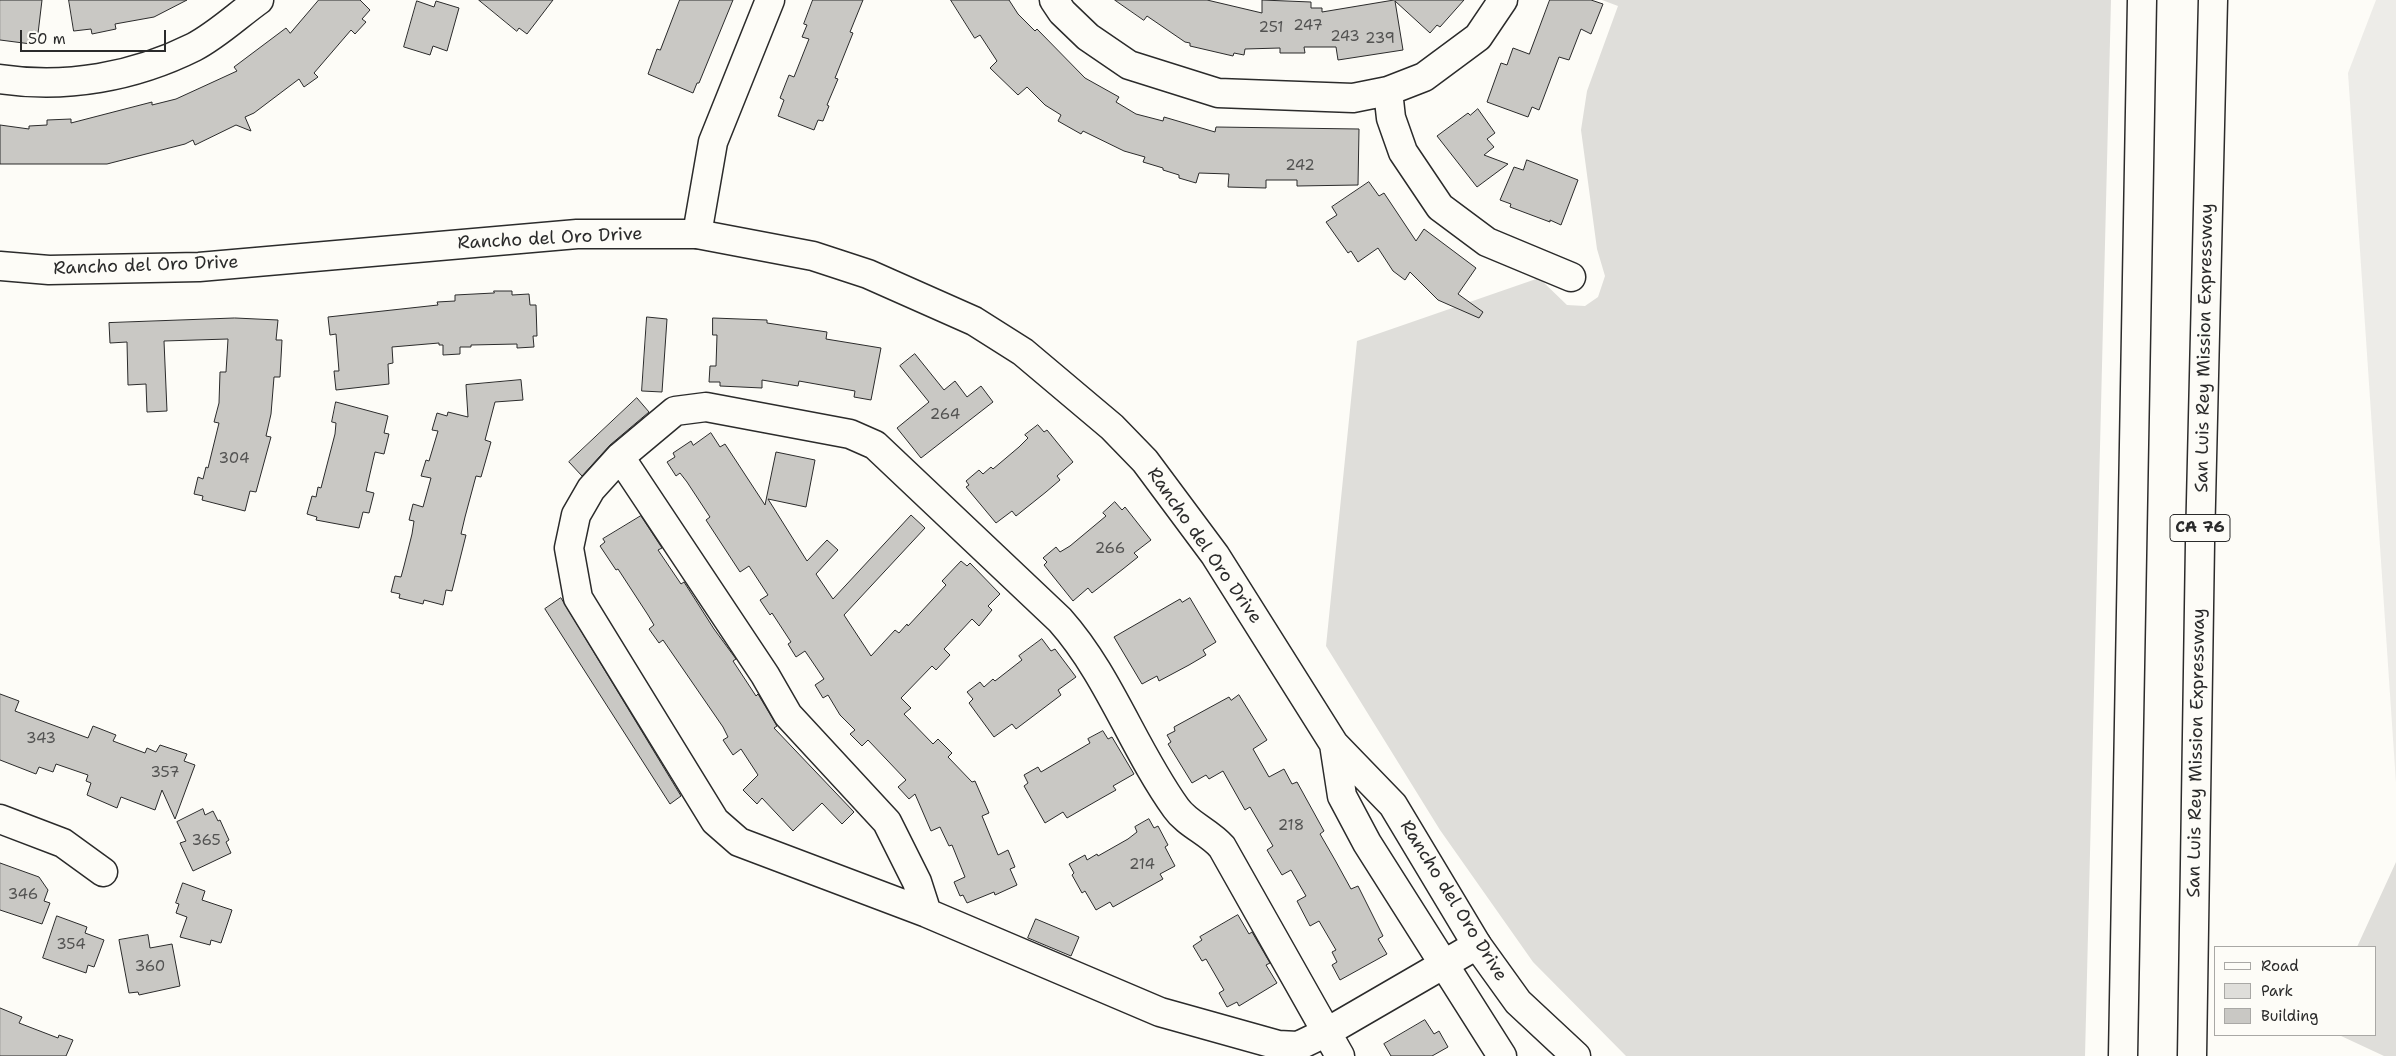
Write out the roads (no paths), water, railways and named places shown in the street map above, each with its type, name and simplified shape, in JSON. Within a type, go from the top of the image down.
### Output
[{"type":"main road","points":[[0,79],[18,82],[98,80],[128,73],[195,46],[259,0]]},
{"type":"main road","points":[[697,234],[713,142],[770,0]]},
{"type":"main road","points":[[1054,0],[1062,12],[1088,37],[1128,65],[1218,93],[1352,98],[1388,91],[1424,77],[1478,37],[1503,0]]},
{"type":"main road","points":[[2123,1056],[2142,0]]},
{"type":"main road","name":"San Luis Rey Mission Expressway","points":[[2192,1056],[2200,543],[2212,0]]},
{"type":"main road","points":[[1388,91],[1391,118],[1403,152],[1440,207],[1487,242],[1570,277]]},
{"type":"main road","name":"Rancho del Oro Drive","points":[[0,266],[49,270],[199,267],[577,234],[697,234],[813,256],[868,274],[974,321],[1023,352],[1112,426],[1145,461],[1215,555],[1334,744],[1393,805],[1477,945],[1518,1002],[1576,1056]]},
{"type":"main road","points":[[1340,1056],[1327,1032],[1222,847],[1212,836],[1177,810],[1074,636],[875,445],[850,434],[706,407],[674,412],[620,457],[590,490],[576,515],[569,548],[578,598],[715,820],[739,842],[927,913],[1160,1012],[1278,1045],[1298,1046],[1327,1032],[1477,945]]},
{"type":"main road","points":[[620,457],[765,675],[788,715],[887,822],[906,858],[927,913]]},
{"type":"main road","name":"Rancho del Oro Drive","points":[[1334,744],[1342,796],[1367,843],[1502,1056]]},
{"type":"main road","points":[[0,819],[62,843],[103,872]]}]
